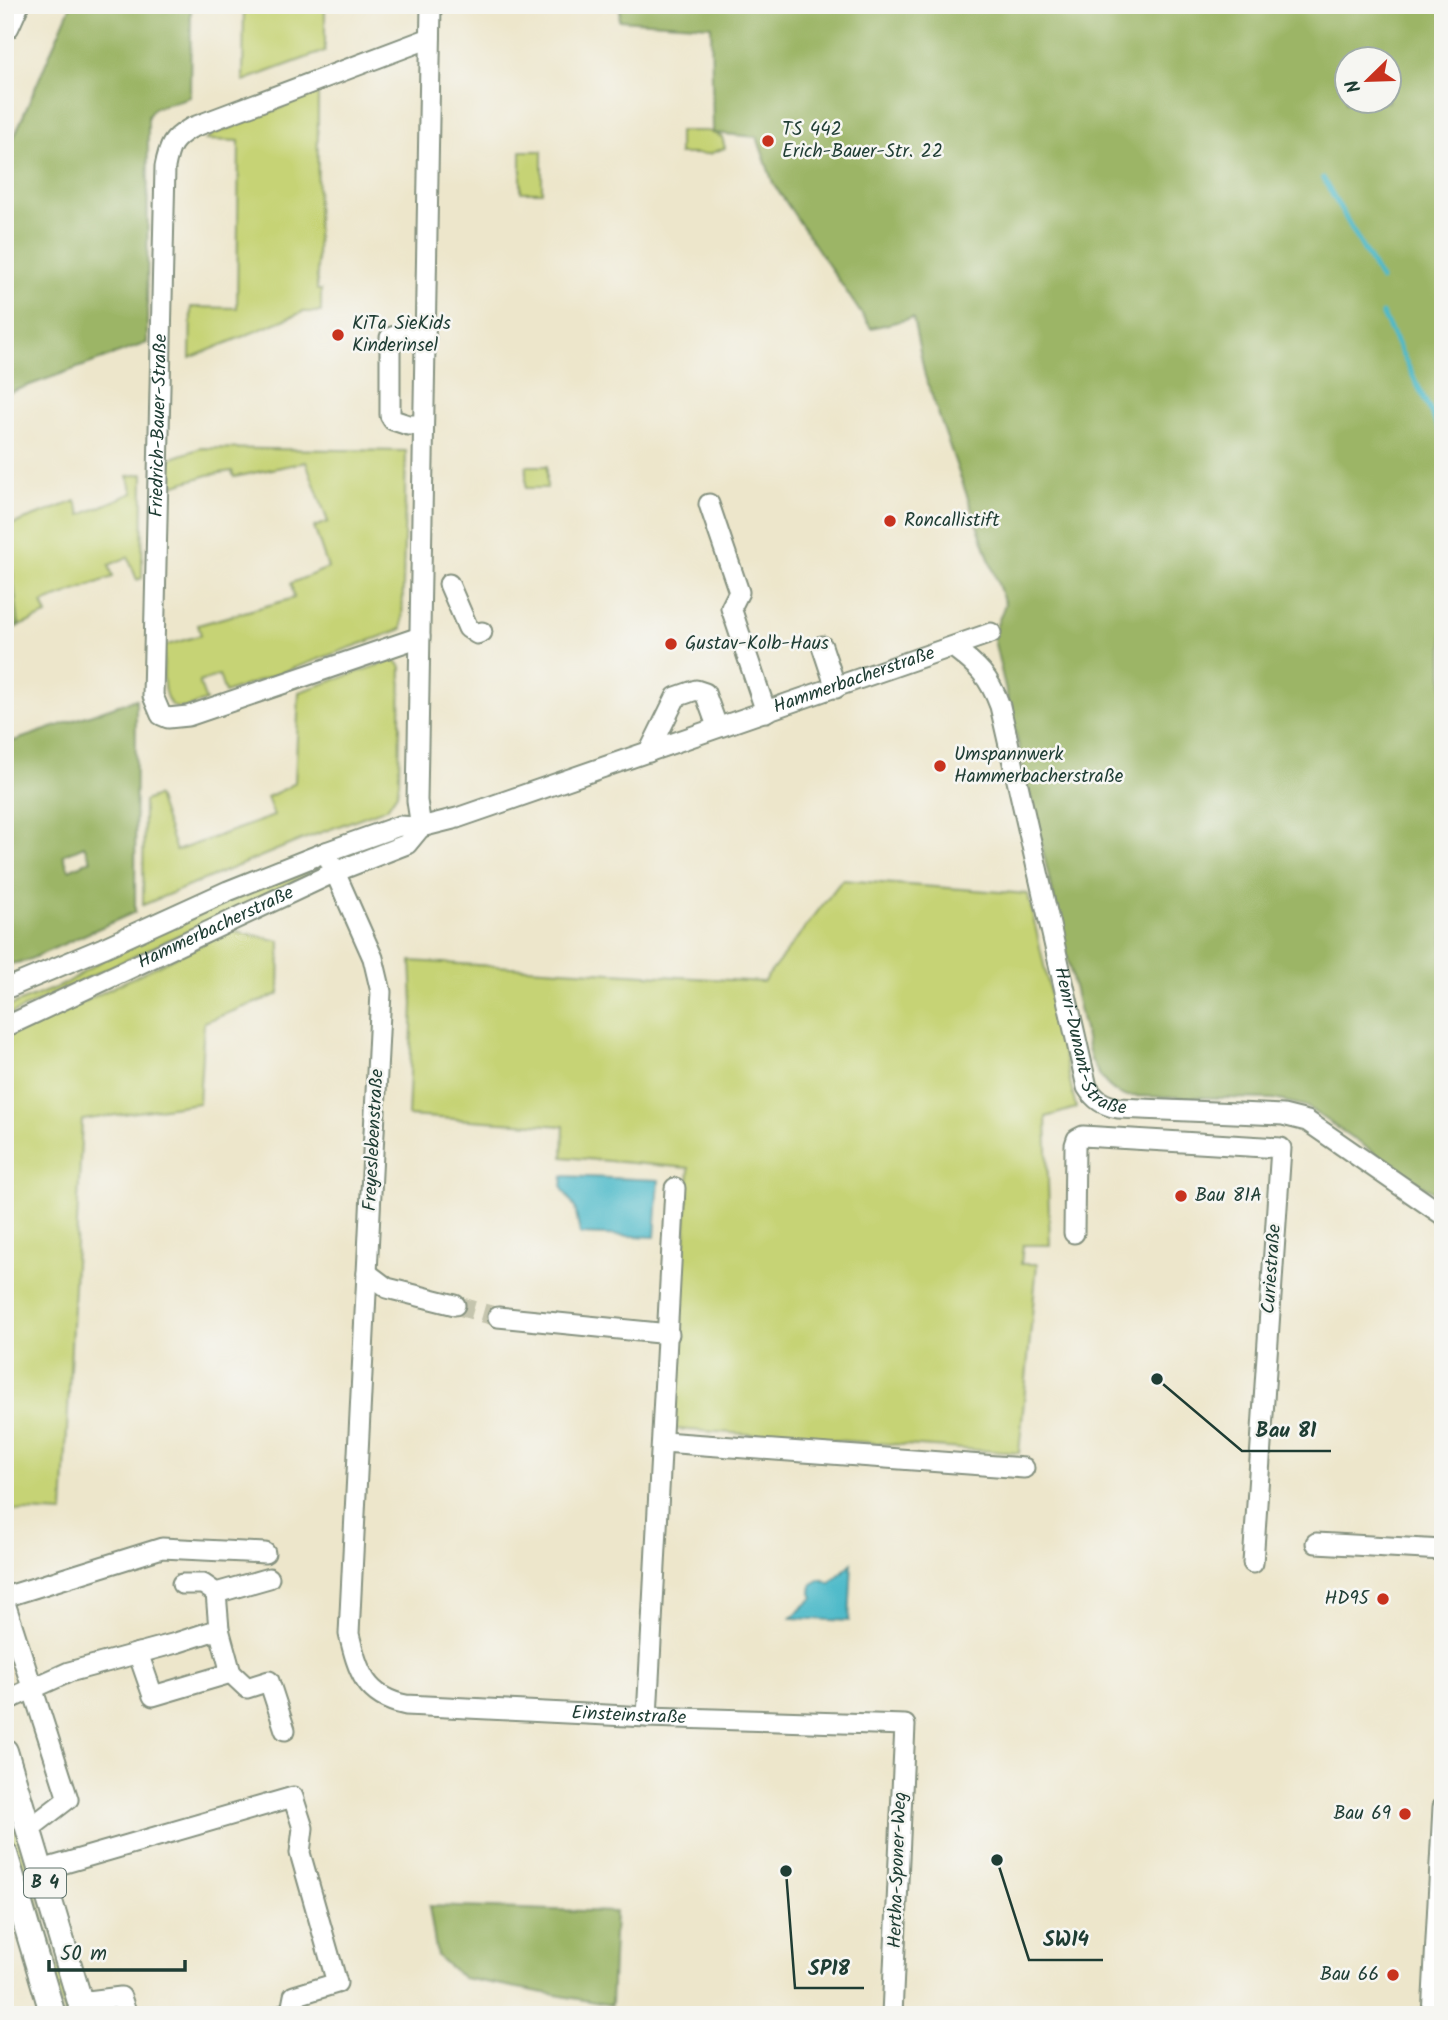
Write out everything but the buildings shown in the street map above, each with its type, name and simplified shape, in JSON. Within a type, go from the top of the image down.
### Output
[{"type":"highway","points":[[5,26],[14,5]]},
{"type":"main road","name":"B 4","points":[[5,1751],[82,2008]]},
{"type":"main road","name":"B 4","points":[[5,1854],[53,2015]]},
{"type":"street","points":[[421,827],[417,801],[431,5]]},
{"type":"street","name":"Friedrich-Bauer-Straße","points":[[420,637],[188,716],[168,718],[161,715],[153,696],[165,167],[168,148],[179,135],[191,128],[430,38]]},
{"type":"street","points":[[424,425],[400,423],[390,415],[390,338],[410,334],[426,339]]},
{"type":"street","points":[[709,503],[739,592],[731,608],[766,712]]},
{"type":"street","points":[[421,583],[458,587],[468,628],[477,634],[482,632]]},
{"type":"street","name":"Hammerbacherstraße","points":[[5,989],[228,891],[326,852],[399,826],[421,827],[457,818],[991,633]]},
{"type":"street","points":[[822,646],[836,688]]},
{"type":"street","name":"Henri-Dunant-Straße","points":[[953,647],[984,672],[993,686],[1000,706],[1087,1087],[1094,1098],[1118,1108],[1283,1115],[1307,1121],[1443,1215]]},
{"type":"street","points":[[649,752],[676,697],[696,690],[705,693],[717,726]]},
{"type":"street","name":"Hammerbacherstraße","points":[[5,1027],[335,872],[407,844],[421,827]]},
{"type":"street","name":"Freyeslebenstraße","points":[[326,852],[373,958],[380,992],[349,1634],[355,1660],[365,1678]]},
{"type":"street","name":"Curiestraße","points":[[1253,1563],[1283,1115]]},
{"type":"street","points":[[1074,1233],[1075,1145],[1077,1139],[1083,1136],[1280,1148]]},
{"type":"street","points":[[647,1717],[676,1188]]},
{"type":"street","points":[[367,1273],[387,1289],[455,1305]]},
{"type":"street","points":[[498,1317],[669,1334]]},
{"type":"street","points":[[663,1442],[1024,1468]]},
{"type":"street","points":[[1316,1543],[1443,1550]]},
{"type":"street","points":[[5,1597],[162,1548],[265,1553]]},
{"type":"street","points":[[216,1593],[270,1578]]},
{"type":"street","points":[[182,1584],[203,1584],[216,1593]]},
{"type":"street","points":[[216,1593],[219,1629],[231,1673],[247,1688],[270,1681],[285,1730]]},
{"type":"street","points":[[5,1602],[68,1799],[29,1829]]},
{"type":"street","points":[[5,1701],[69,1672],[219,1629]]},
{"type":"street","points":[[138,1653],[153,1696],[231,1673]]},
{"type":"street","name":"Einsteinstraße","points":[[365,1678],[380,1697],[389,1702],[406,1705],[647,1717],[905,1725]]},
{"type":"street","name":"Hertha-Sponer-Weg","points":[[892,2015],[905,1725]]},
{"type":"street","points":[[41,1870],[293,1797],[303,1828],[300,1853],[337,1983],[294,1996],[291,2011],[281,2015]]},
{"type":"street","points":[[1432,2015],[1440,1917],[1443,1807]]},
{"type":"street","points":[[82,2008],[121,1997],[127,2015]]},
{"type":"green space","points":[[71,5],[191,5],[190,97],[154,108],[148,116],[147,343],[5,394],[5,158]]},
{"type":"green space","points":[[244,5],[325,5],[325,51],[243,81]]},
{"type":"green space","points":[[621,5],[1443,5],[1443,1199],[1305,1106],[1274,1099],[1124,1096],[1108,1086],[1101,1077],[1091,1060],[993,635],[1005,604],[925,376],[913,318],[871,328],[773,183],[757,137],[713,133],[711,26],[619,20]]},
{"type":"green space","points":[[318,93],[317,290],[321,290],[321,312],[303,312],[190,358],[191,307],[237,308],[239,141],[206,140],[211,135]]},
{"type":"green space","points":[[679,131],[708,131],[722,137],[725,148],[709,154],[679,154]]},
{"type":"green space","points":[[521,151],[542,151],[542,192],[521,192]]},
{"type":"green space","points":[[201,448],[406,451],[402,629],[225,693],[219,675],[199,682],[206,701],[184,708],[175,707],[169,702],[163,674],[164,646],[201,635],[198,625],[294,598],[291,583],[328,568],[314,527],[328,522],[306,462],[234,477],[232,471],[208,475],[169,487],[169,459]]},
{"type":"green space","points":[[526,466],[547,466],[547,488],[526,488]]},
{"type":"green space","points":[[143,474],[142,578],[137,580],[128,557],[109,565],[113,577],[42,603],[47,615],[19,626],[5,527],[76,501],[81,515],[133,493],[128,476]]},
{"type":"green space","points":[[5,536],[9,544],[19,626],[5,632]]},
{"type":"green space","points":[[393,660],[401,667],[399,783],[397,793],[387,808],[143,905],[144,801],[157,796],[176,851],[274,816],[267,797],[295,782],[299,692]]},
{"type":"green space","points":[[136,699],[135,912],[26,961],[5,965],[5,744]],"holes":[[[84,846],[91,860],[69,870],[63,855]]]},
{"type":"green space","points":[[306,870],[307,875],[5,1017],[5,1008],[65,984],[112,954],[290,874]]},
{"type":"green space","points":[[842,880],[1028,894],[1076,1108],[1046,1117],[1050,1245],[1023,1245],[1021,1264],[1037,1264],[1019,1453],[674,1429],[689,1168],[563,1157],[564,1126],[408,1116],[413,1004],[411,961],[763,982]]},
{"type":"green space","points":[[230,930],[280,941],[279,994],[204,1022],[199,1103],[82,1120],[63,1513],[5,1510],[5,1036],[77,1005]]},
{"type":"green space","points":[[5,1791],[73,2015],[64,2014],[5,1821]]},
{"type":"green space","points":[[429,1906],[615,1912],[611,2005],[463,1978],[437,1956]]},
{"type":"water","points":[[563,1176],[659,1180],[655,1237],[580,1234],[575,1208],[562,1188]]},
{"type":"water","points":[[852,1563],[849,1621],[791,1618],[813,1598],[812,1584],[821,1579],[830,1583]]},
{"type":"waterway","points":[[1323,178],[1381,280]]},
{"type":"waterway","points":[[1382,313],[1443,437]]},
{"type":"tunnel","points":[[455,1305],[498,1317]]},
{"type":"place","name":"TS 442 Erich-Bauer-Str. 22","points":[[768,141]]},
{"type":"place","name":"KiTa SieKids Kinderinsel","points":[[338,335]]},
{"type":"place","name":"Roncallistift","points":[[890,521]]},
{"type":"place","name":"Gustav-Kolb-Haus","points":[[671,644]]},
{"type":"place","name":"Umspannwerk Hammerbacherstraße","points":[[940,766]]},
{"type":"place","name":"Bau 81A","points":[[1181,1196]]},
{"type":"place","name":"Bau 81","points":[[1157,1379]]},
{"type":"place","name":"HD95","points":[[1383,1599]]},
{"type":"place","name":"Bau 69","points":[[1405,1814]]},
{"type":"place","name":"SW14","points":[[997,1860]]},
{"type":"place","name":"SP18","points":[[786,1871]]},
{"type":"place","name":"Bau 66","points":[[1393,1975]]}]
